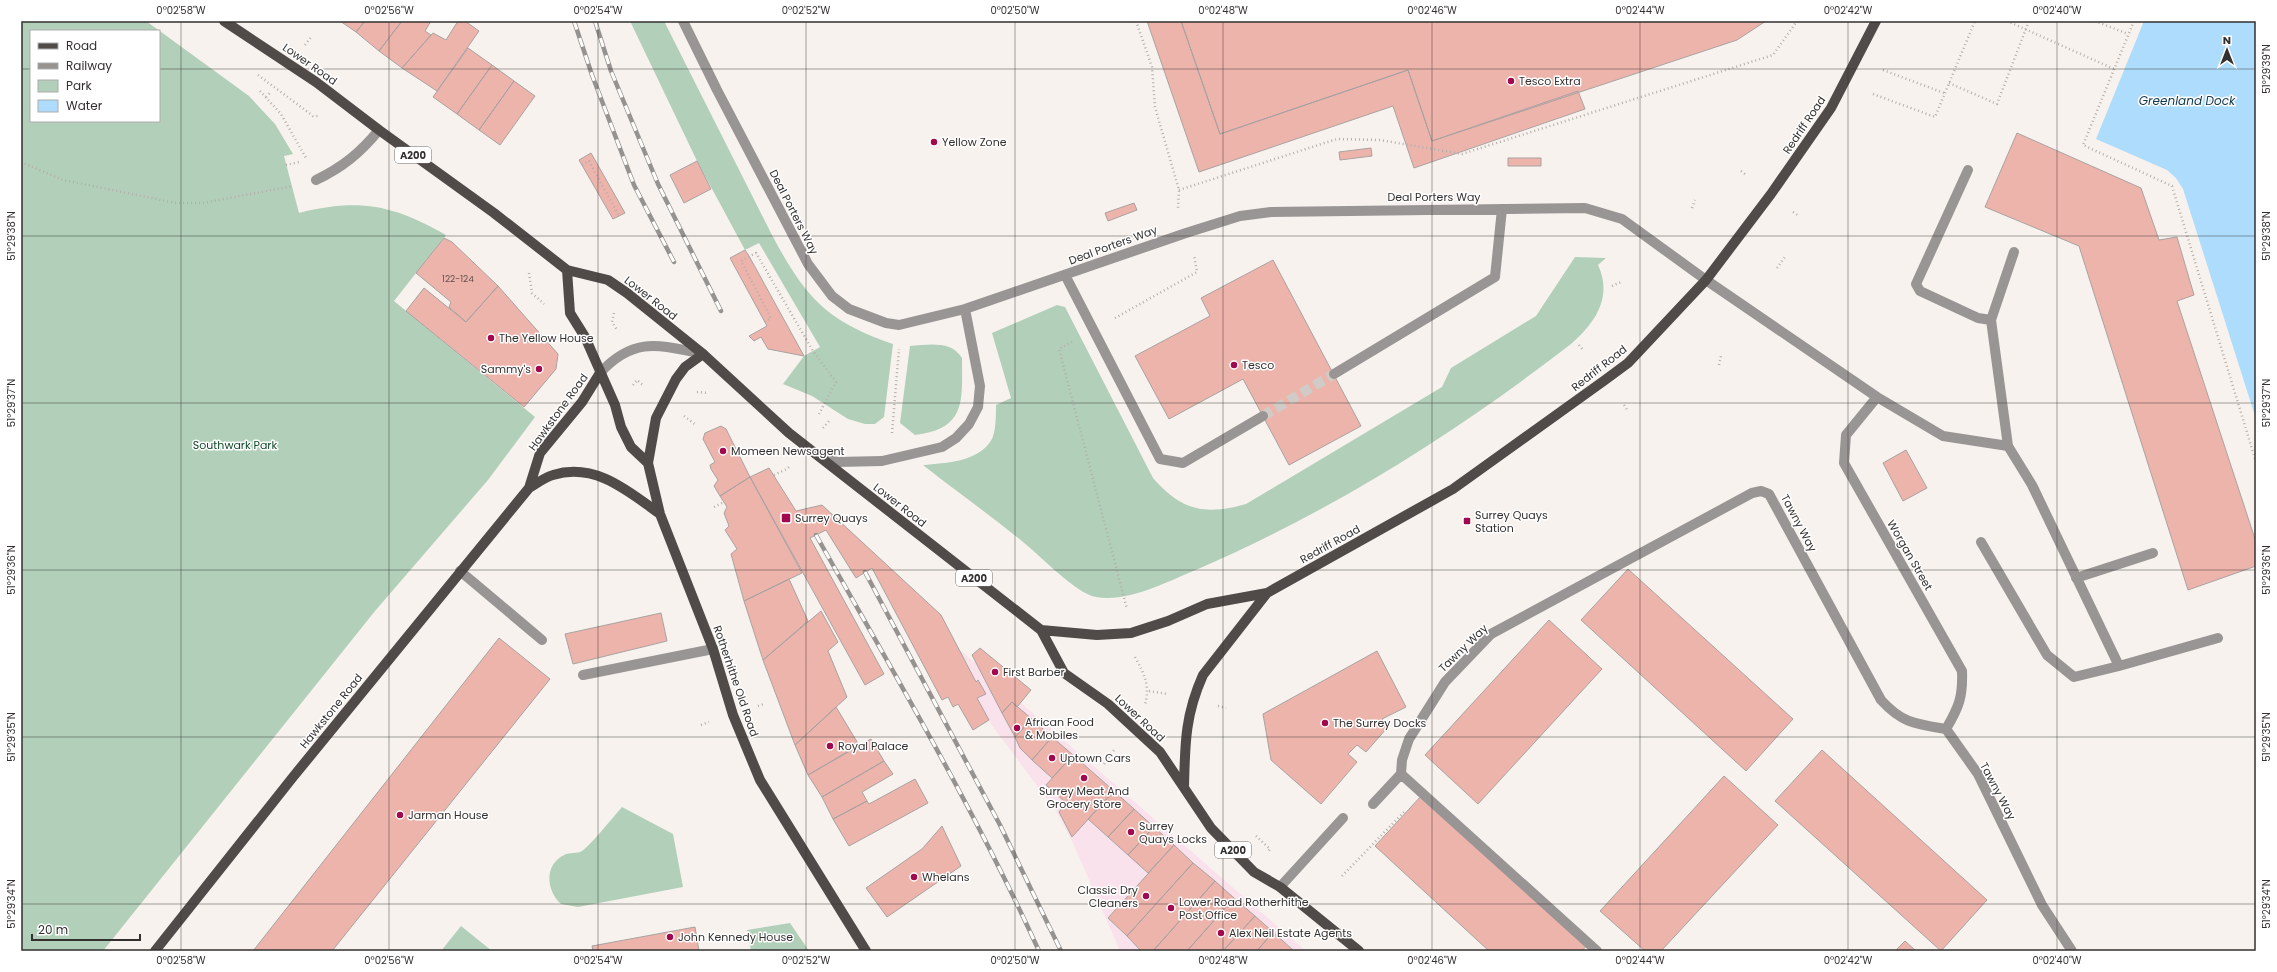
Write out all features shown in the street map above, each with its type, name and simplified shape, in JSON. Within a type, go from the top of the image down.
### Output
[{"type":"main road","name":"Lower Road","points":[[224,21],[316,82],[379,130],[494,213],[567,270],[608,280],[703,354],[789,433],[1041,630],[1064,673],[1108,704],[1160,752],[1211,828],[1254,872],[1280,887],[1359,951]]},
{"type":"main road","name":"Redriff Road","points":[[1041,630],[1097,635],[1131,633],[1168,622],[1206,604],[1267,593],[1453,489],[1628,363],[1706,280],[1788,171],[1831,108],[1864,47],[1876,21]]},
{"type":"main road","points":[[567,270],[570,313],[585,337],[615,405],[621,427],[631,447],[648,463]]},
{"type":"main road","name":"Rotherhithe Old Road","points":[[703,354],[685,367],[664,401],[656,418],[648,463],[660,514],[713,649],[733,715],[760,780],[866,951]]},
{"type":"main road","name":"Hawkstone Road","points":[[529,488],[540,453],[582,402],[600,373]]},
{"type":"main road","name":"Hawkstone Road","points":[[155,951],[460,571],[529,488],[553,475],[575,471],[599,475],[620,485],[660,514]]},
{"type":"main road","name":"Redriff Road","points":[[1184,787],[1185,739],[1189,712],[1197,688],[1203,675],[1267,593]]},
{"type":"street","name":"Deal Porters Way","points":[[683,21],[797,248],[818,280],[832,296],[849,309],[886,323],[899,325],[965,309],[1144,246],[1240,216],[1278,211],[1585,208],[1622,219],[1706,280]]},
{"type":"street","points":[[316,180],[333,172],[361,152],[379,130]]},
{"type":"street","points":[[1968,170],[1916,284],[1920,291],[1978,318],[1991,320]]},
{"type":"street","points":[[1334,374],[1495,277],[1502,209]]},
{"type":"street","points":[[2014,252],[1991,320],[2008,446],[2032,485],[2119,666]]},
{"type":"street","points":[[1065,275],[1160,459],[1183,463],[1263,416]]},
{"type":"street","points":[[1706,280],[1877,397],[1943,436],[2008,446]]},
{"type":"street","points":[[816,454],[837,462],[882,461],[942,447],[956,438],[969,424],[978,407],[980,386],[965,309]]},
{"type":"street","points":[[600,373],[609,363],[628,352],[645,346],[660,345],[703,354]]},
{"type":"street","name":"Worgan Street","points":[[1877,397],[1846,435],[1844,463],[1962,671],[1963,692],[1958,709],[1946,729]]},
{"type":"street","name":"Tawny Way","points":[[1401,774],[1402,760],[1409,739],[1445,682],[1490,634],[1752,493],[1761,491],[1769,494],[1881,700],[1894,715],[1918,725],[1946,729],[1978,774],[2042,905],[2072,951]]},
{"type":"street","points":[[1981,542],[2047,654],[2074,677],[2218,638]]},
{"type":"street","points":[[2076,578],[2153,553]]},
{"type":"street","points":[[460,571],[542,640]]},
{"type":"street","points":[[583,675],[713,649]]},
{"type":"street","points":[[1374,804],[1401,774],[1597,951]]},
{"type":"street","points":[[1280,887],[1344,818]]},
{"type":"path","points":[[1136,21],[1152,67],[1155,107],[1179,190],[1178,208]]},
{"type":"path","points":[[1179,190],[1337,140],[1380,140],[1462,154],[1773,55],[1798,21]]},
{"type":"path","points":[[1873,94],[1936,117],[1944,93],[1975,21]]},
{"type":"path","points":[[2007,21],[2114,69]]},
{"type":"path","points":[[1949,83],[1997,104],[2029,21]]},
{"type":"path","points":[[2095,21],[2128,34]]},
{"type":"path","points":[[2134,21],[2083,145],[2172,186],[2256,462]]},
{"type":"path","points":[[305,46],[312,36]]},
{"type":"path","points":[[1883,70],[1944,93]]},
{"type":"path","points":[[256,74],[313,116]]},
{"type":"path","points":[[21,162],[63,180],[176,203],[203,203],[316,180],[281,114],[260,91]]},
{"type":"path","points":[[266,97],[270,93]]},
{"type":"path","points":[[286,165],[306,160]]},
{"type":"path","points":[[582,165],[589,161],[619,216]]},
{"type":"path","points":[[1741,171],[1746,175]]},
{"type":"path","points":[[1692,208],[1695,200]]},
{"type":"path","points":[[1793,212],[1798,216]]},
{"type":"path","points":[[765,322],[771,318],[741,261],[756,253],[813,351],[836,382],[819,414]]},
{"type":"path","points":[[1111,320],[1197,272],[1193,255]]},
{"type":"path","points":[[1777,268],[1785,257]]},
{"type":"path","points":[[1612,286],[1621,282]]},
{"type":"path","points":[[614,310],[612,322],[620,335]]},
{"type":"path","points":[[1078,338],[1060,349],[1126,602]]},
{"type":"path","points":[[1579,345],[1584,351]]},
{"type":"path","points":[[895,439],[891,430],[899,346]]},
{"type":"path","points":[[1719,365],[1720,356]]},
{"type":"path","points":[[1624,404],[1628,410]]},
{"type":"path","points":[[677,411],[696,425]]},
{"type":"path","points":[[822,429],[830,420]]},
{"type":"path","points":[[774,475],[787,469]]},
{"type":"path","points":[[714,507],[724,502]]},
{"type":"path","points":[[1134,654],[1142,670],[1149,691],[1168,694]]},
{"type":"path","points":[[758,706],[764,704]]},
{"type":"path","points":[[1216,706],[1226,708]]},
{"type":"path","points":[[701,725],[709,722]]},
{"type":"path","points":[[1104,764],[1114,750]]},
{"type":"path","points":[[1342,876],[1378,841],[1422,793]]},
{"type":"path","points":[[1261,841],[1270,849]]},
{"type":"shaded area","points":[[889,588],[1306,951],[1120,951],[1072,841],[1056,811]]},
{"type":"green space","name":"Southwark Park","points":[[21,21],[146,21],[158,30],[30,30],[30,122],[160,122],[160,31],[249,96],[275,124],[293,154],[284,156],[299,213],[320,208],[340,206],[358,205],[375,207],[409,217],[446,235],[394,301],[535,417],[488,480],[375,611],[103,951],[21,951]]},
{"type":"green space","points":[[630,21],[664,21],[772,235],[795,275],[807,291],[834,316],[850,326],[893,344],[884,417],[875,424],[865,424],[848,419],[812,396],[783,384],[804,356],[820,347],[759,243],[745,250],[697,161]]},
{"type":"green space","points":[[1575,257],[1606,258],[1598,265],[1602,277],[1603,288],[1599,309],[1580,336],[1571,344],[1483,409],[1392,468],[1345,496],[1248,546],[1148,590],[1121,597],[1108,598],[1096,597],[1078,589],[1011,532],[923,465],[961,460],[971,457],[986,447],[992,439],[994,431],[996,422],[996,405],[1011,398],[992,333],[1057,305],[1065,307],[1153,478],[1163,489],[1173,497],[1194,508],[1218,510],[1246,504],[1442,387],[1451,368],[1536,316]]},
{"type":"green space","points":[[910,346],[945,346],[952,348],[962,358],[961,399],[958,410],[953,419],[944,426],[932,432],[915,435],[900,423]]},
{"type":"green space","points":[[622,807],[673,834],[683,887],[578,907],[561,904],[552,892],[550,885],[550,871],[553,865],[564,855],[580,852],[586,848]]},
{"type":"green space","points":[[790,923],[809,951],[751,951],[747,930]]},
{"type":"green space","points":[[461,926],[492,951],[441,951]]},
{"type":"water","name":"Greenland Dock","points":[[2144,21],[2256,21],[2256,419],[2183,189],[2176,178],[2167,170],[2096,139]]},
{"type":"building","points":[[340,21],[365,21],[356,32]]},
{"type":"building","points":[[365,21],[402,21],[379,51],[356,32]]},
{"type":"building","points":[[402,21],[431,21],[425,31],[431,35],[402,68],[379,51]]},
{"type":"building","points":[[458,21],[465,21],[479,31],[437,91],[402,68],[433,33],[446,40]]},
{"type":"building","points":[[1147,21],[1181,21],[1220,134],[1408,70],[1432,141],[1578,91],[1585,109],[1414,168],[1393,106],[1199,172]]},
{"type":"building","name":"Tesco Extra","points":[[1181,21],[1766,21],[1737,40],[1432,141],[1408,70],[1220,134]]},
{"type":"building","points":[[468,48],[492,65],[457,114],[433,97]]},
{"type":"building","points":[[492,65],[514,81],[479,130],[457,114]]},
{"type":"building","points":[[514,81],[535,96],[500,145],[479,130]]},
{"type":"building","points":[[2017,133],[2141,188],[2159,240],[2177,237],[2194,295],[2177,301],[2256,542],[2256,566],[2188,590],[2079,246],[1985,207]]},
{"type":"building","points":[[1371,148],[1372,156],[1340,160],[1339,152]]},
{"type":"building","points":[[591,153],[625,213],[613,219],[579,160]]},
{"type":"building","points":[[1508,158],[1541,158],[1541,166],[1508,166]]},
{"type":"building","points":[[697,161],[711,189],[684,203],[670,175]]},
{"type":"building","points":[[1134,203],[1137,210],[1108,221],[1105,213]]},
{"type":"building","points":[[444,238],[452,242],[498,286],[466,322],[449,307],[451,302],[416,273]]},
{"type":"building","points":[[745,250],[804,356],[768,349],[761,337],[754,341],[749,336],[767,326],[730,258]]},
{"type":"building","name":"Tesco","points":[[1273,260],[1361,426],[1289,465],[1243,379],[1169,419],[1135,356],[1210,316],[1201,298]]},
{"type":"building","name":"The Yellow House","points":[[498,286],[558,354],[556,369],[524,407],[406,311],[424,288],[466,322]]},
{"type":"building","name":"Momeen Newsagent","points":[[721,426],[726,429],[750,477],[720,496],[714,486],[718,480],[710,465],[715,462],[703,439],[705,433]]},
{"type":"building","points":[[1906,450],[1927,488],[1903,501],[1883,463]]},
{"type":"building","points":[[769,468],[796,511],[822,505],[941,615],[976,682],[978,680],[986,694],[977,698],[989,720],[973,730],[958,704],[953,707],[948,697],[942,700],[872,568],[856,578],[826,530],[810,538],[884,674],[865,685],[750,477]]},
{"type":"building","points":[[750,477],[802,573],[744,601],[731,554],[737,549],[725,530],[729,526],[724,513],[727,507],[720,496]]},
{"type":"building","points":[[1628,569],[1793,719],[1746,771],[1581,620]]},
{"type":"building","points":[[789,579],[808,621],[763,660],[744,601]]},
{"type":"building","points":[[821,611],[838,642],[828,651],[847,697],[795,745],[763,660]]},
{"type":"building","points":[[661,613],[667,641],[573,664],[565,634]]},
{"type":"building","points":[[1549,620],[1602,669],[1478,804],[1425,755]]},
{"type":"building","name":"Jarman House","points":[[499,638],[550,679],[332,951],[253,951]]},
{"type":"building","name":"First Barber","points":[[980,648],[1031,690],[1017,707],[1012,702],[1002,713],[972,655]]},
{"type":"building","name":"The Surrey Docks","points":[[1377,651],[1406,707],[1382,719],[1387,728],[1366,752],[1357,745],[1348,754],[1357,762],[1321,804],[1271,760],[1263,714]]},
{"type":"building","name":"African Food & Mobiles","points":[[1012,702],[1032,719],[1015,737],[1002,713]]},
{"type":"building","points":[[836,707],[859,745],[808,775],[795,745]]},
{"type":"building","points":[[1032,719],[1052,737],[1032,760],[1020,748],[1015,737]]},
{"type":"building","name":"Uptown Cars","points":[[1052,737],[1073,755],[1052,778],[1032,760]]},
{"type":"building","points":[[871,739],[884,761],[822,797],[808,775]]},
{"type":"building","points":[[1822,750],[1987,900],[1941,951],[1775,801]]},
{"type":"building","points":[[1073,755],[1114,791],[1072,837],[1059,812],[1066,803],[1046,785]]},
{"type":"building","points":[[884,761],[893,774],[862,792],[867,801],[833,819],[822,797]]},
{"type":"building","points":[[1724,776],[1778,825],[1661,951],[1645,951],[1600,911]]},
{"type":"building","points":[[915,779],[928,803],[849,846],[833,819],[867,801],[869,804]]},
{"type":"building","points":[[1114,791],[1134,809],[1108,837],[1088,819]]},
{"type":"building","points":[[1422,795],[1587,945],[1582,951],[1489,951],[1375,846]]},
{"type":"building","name":"Surrey Quays Locks","points":[[1134,809],[1154,827],[1128,855],[1108,837]]},
{"type":"building","name":"Whelans","points":[[942,826],[961,866],[887,917],[866,888],[922,849]]},
{"type":"building","points":[[1154,827],[1174,845],[1148,873],[1128,855]]},
{"type":"building","name":"Classic Dry Cleaners","points":[[1174,845],[1193,863],[1127,936],[1108,918]]},
{"type":"building","name":"Lower Road Rotherhithe Post Office","points":[[1193,863],[1215,881],[1153,951],[1141,951],[1127,936]]},
{"type":"building","points":[[1215,881],[1234,898],[1187,951],[1153,951]]},
{"type":"building","name":"Alex Neil Estate Agents","points":[[1234,898],[1255,916],[1223,951],[1187,951]]},
{"type":"building","points":[[1255,916],[1273,932],[1257,951],[1223,951]]},
{"type":"building","name":"John Kennedy House","points":[[695,927],[699,951],[593,951],[592,946]]},
{"type":"building","points":[[1273,932],[1294,951],[1257,951]]},
{"type":"building","points":[[1905,941],[1916,951],[1895,951]]},
{"type":"tunnel","points":[[1263,416],[1334,374]]},
{"type":"railway","points":[[574,21],[592,75],[634,185],[674,262]]},
{"type":"railway","points":[[595,21],[611,71],[658,184],[721,311]]},
{"type":"railway","points":[[816,535],[932,741],[988,845],[1039,951]]},
{"type":"railway","points":[[865,572],[1000,825],[1061,951]]},
{"type":"place","name":"Tesco Extra","points":[[1511,81]]},
{"type":"place","name":"Yellow Zone","points":[[934,142]]},
{"type":"place","name":"The Yellow House","points":[[491,338]]},
{"type":"place","name":"Tesco","points":[[1234,365]]},
{"type":"place","name":"Sammy's","points":[[539,369]]},
{"type":"place","name":"Momeen Newsagent","points":[[723,451]]},
{"type":"place","name":"Surrey Quays","points":[[786,518]]},
{"type":"place","name":"Surrey Quays Station","points":[[1467,521]]},
{"type":"place","name":"First Barber","points":[[995,672]]},
{"type":"place","name":"The Surrey Docks","points":[[1325,723]]},
{"type":"place","name":"African Food & Mobiles","points":[[1017,728]]},
{"type":"place","name":"Royal Palace","points":[[830,746]]},
{"type":"place","name":"Uptown Cars","points":[[1052,758]]},
{"type":"place","name":"Surrey Meat And Grocery Store","points":[[1084,778]]},
{"type":"place","name":"Jarman House","points":[[400,815]]},
{"type":"place","name":"Surrey Quays Locks","points":[[1131,832]]},
{"type":"place","name":"Whelans","points":[[914,877]]},
{"type":"place","name":"Classic Dry Cleaners","points":[[1146,896]]},
{"type":"place","name":"Lower Road Rotherhithe Post Office","points":[[1171,908]]},
{"type":"place","name":"Alex Neil Estate Agents","points":[[1221,933]]},
{"type":"place","name":"John Kennedy House","points":[[670,937]]}]
